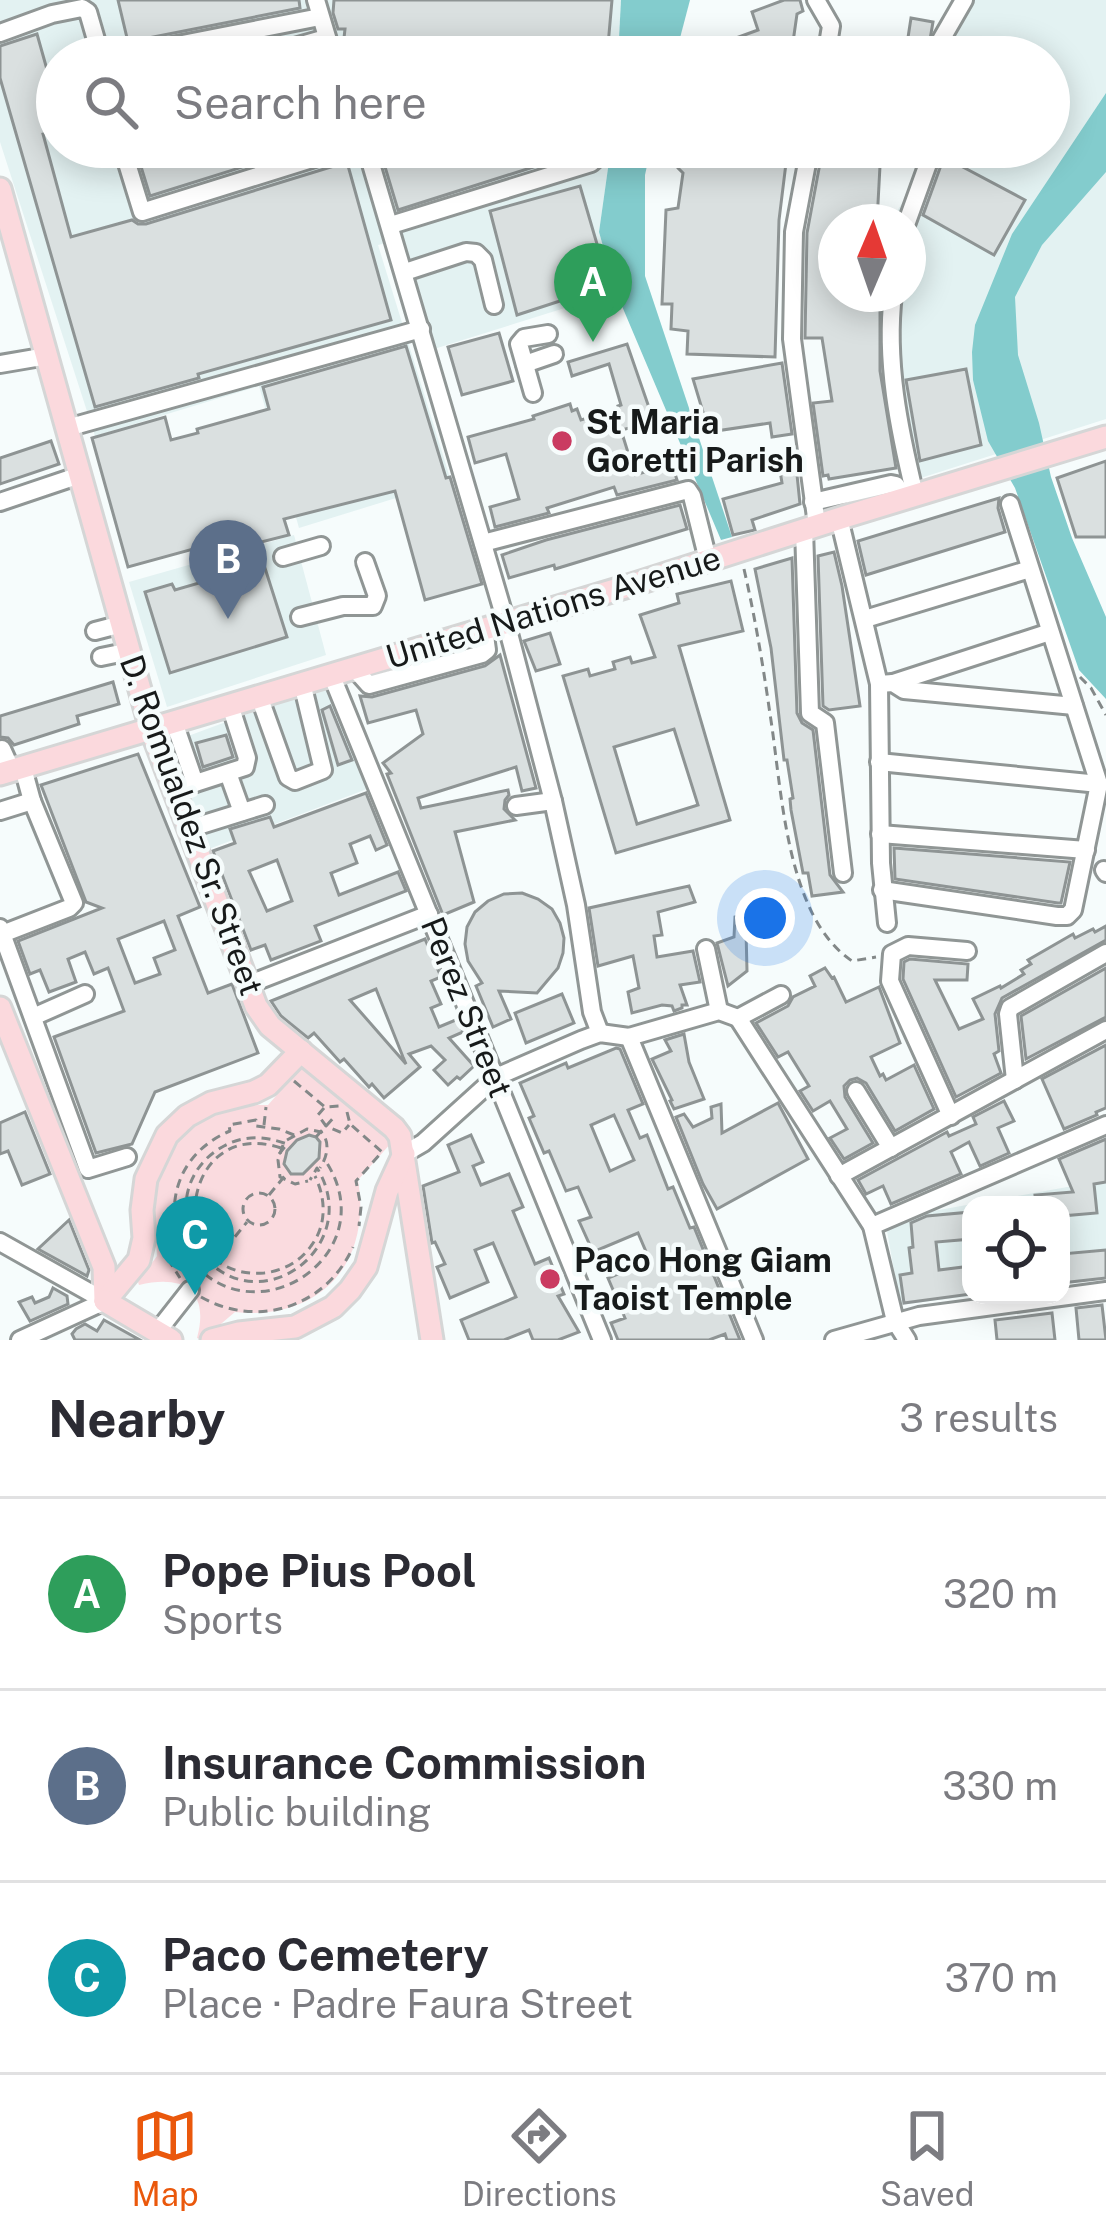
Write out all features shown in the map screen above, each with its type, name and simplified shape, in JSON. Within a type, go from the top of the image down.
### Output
[{"type":"main road","name":"D. Romualdez Sr. Street","points":[[0,189],[130,651],[184,787],[188,830],[256,1006],[270,1026],[400,1136],[432,1340]]},
{"type":"main road","name":"United Nations Avenue","points":[[12,771],[727,554],[818,519],[909,497],[1106,437]]},
{"type":"main road","points":[[0,1008],[104,1268],[105,1301]]},
{"type":"main road","points":[[105,1301],[139,1260],[146,1179],[166,1135],[211,1103],[268,1085],[301,1051]]},
{"type":"main road","points":[[212,1340],[295,1327],[333,1307],[366,1267],[383,1204],[404,1154]]},
{"type":"main road","points":[[105,1301],[164,1336]]},
{"type":"street","points":[[816,0],[830,36]]},
{"type":"street","points":[[943,36],[964,0]]},
{"type":"street","points":[[0,32],[82,8],[88,12],[95,36]]},
{"type":"street","points":[[204,36],[318,9]]},
{"type":"street","points":[[124,168],[135,214]]},
{"type":"street","points":[[126,168],[142,212],[283,168]]},
{"type":"street","points":[[373,168],[483,543],[495,625],[553,801],[576,905],[592,1012],[600,1033]]},
{"type":"street","points":[[391,225],[575,168]]},
{"type":"street","points":[[806,168],[794,232],[792,339],[818,519],[810,713],[825,723],[843,873]]},
{"type":"street","points":[[913,204],[926,168]]},
{"type":"street","points":[[405,272],[476,253],[483,260],[494,305]]},
{"type":"street","points":[[890,312],[909,497]]},
{"type":"street","points":[[67,428],[421,329]]},
{"type":"street","points":[[533,393],[521,340],[548,334]]},
{"type":"street","points":[[525,364],[554,353]]},
{"type":"street","points":[[0,364],[47,356]]},
{"type":"street","points":[[0,502],[80,476]]},
{"type":"street","points":[[483,543],[688,490],[727,554]]},
{"type":"street","points":[[882,890],[1067,916],[1073,910],[1099,784],[1010,503]]},
{"type":"street","points":[[818,519],[865,619],[886,684],[879,762],[887,923]]},
{"type":"street","points":[[283,556],[321,546]]},
{"type":"street","points":[[300,616],[343,606],[373,606],[377,596],[365,562]]},
{"type":"street","points":[[865,619],[1030,568]]},
{"type":"street","points":[[95,631],[122,623]]},
{"type":"street","points":[[886,684],[1050,632]]},
{"type":"street","points":[[101,656],[130,651]]},
{"type":"street","name":"Perez Street","points":[[331,674],[602,1340]]},
{"type":"street","points":[[259,696],[288,777],[296,781],[323,770],[302,683]]},
{"type":"street","points":[[886,684],[904,690],[1074,706]]},
{"type":"street","points":[[184,787],[245,767],[230,705]]},
{"type":"street","points":[[2,749],[32,801],[74,904],[1,931],[88,1169],[127,1157]]},
{"type":"street","points":[[879,762],[1099,784]]},
{"type":"street","points":[[228,772],[242,812]]},
{"type":"street","points":[[0,811],[32,801]]},
{"type":"street","points":[[516,806],[553,801]]},
{"type":"street","points":[[188,830],[265,805]]},
{"type":"street","points":[[880,834],[1086,850]]},
{"type":"street","points":[[247,986],[429,914]]},
{"type":"street","points":[[951,1116],[890,981],[892,954],[908,946],[968,951]]},
{"type":"street","points":[[706,949],[719,1012]]},
{"type":"street","points":[[1015,1080],[1010,1008],[1106,952]]},
{"type":"street","points":[[33,1017],[85,994]]},
{"type":"street","points":[[738,1018],[781,994]]},
{"type":"street","points":[[404,1154],[423,1143],[496,1077],[600,1033],[629,1037],[719,1012],[738,1018],[872,1226],[895,1321],[907,1340]]},
{"type":"street","points":[[839,1176],[1106,1030]]},
{"type":"street","points":[[629,1037],[754,1340]]},
{"type":"street","points":[[856,1091],[891,1148]]},
{"type":"street","points":[[872,1226],[1106,1125]]},
{"type":"street","points":[[0,1242],[105,1301]]},
{"type":"street","points":[[164,1336],[189,1288]]},
{"type":"street","points":[[834,1340],[895,1321],[1106,1291]]},
{"type":"street","points":[[20,1340],[105,1301]]},
{"type":"path","points":[[727,554],[760,642],[789,845],[804,896],[832,947],[851,961],[892,954]]},
{"type":"path","points":[[292,1079],[325,1107]]},
{"type":"path","points":[[350,1124],[342,1133],[326,1126],[318,1115],[325,1107],[338,1105],[349,1113],[350,1124],[382,1152],[355,1182],[361,1208],[357,1235]]},
{"type":"path","points":[[256,1106],[267,1107],[264,1127]]},
{"type":"path","points":[[319,1135],[336,1114]]},
{"type":"path","points":[[294,1135],[256,1126],[256,1120],[229,1125],[230,1131],[194,1156],[179,1181],[176,1229],[185,1251],[204,1274],[225,1286],[260,1293],[292,1286],[315,1271],[332,1249],[341,1215],[338,1185],[325,1160]]},
{"type":"path","points":[[307,1129],[319,1135],[327,1143],[325,1160],[316,1174],[296,1184],[282,1179],[278,1169],[283,1147],[307,1129]]},
{"type":"path","points":[[247,1138],[287,1144],[283,1147],[239,1147],[213,1162],[194,1198],[194,1220],[201,1239],[216,1259],[238,1270],[280,1269],[296,1261],[312,1244],[322,1220],[316,1168],[327,1191],[329,1215],[323,1239],[304,1264],[281,1277],[255,1281],[229,1275],[210,1263],[193,1241],[186,1220],[187,1197],[196,1172],[219,1149],[247,1138]]},
{"type":"path","points":[[268,1196],[288,1172]]},
{"type":"path","points":[[255,1193],[268,1196],[274,1205],[273,1216],[261,1225],[248,1221],[245,1201],[255,1193]]},
{"type":"path","points":[[216,1259],[248,1221]]},
{"type":"path","points":[[157,1238],[189,1288],[212,1304],[269,1312],[318,1292],[334,1279],[355,1243]]},
{"type":"path","points":[[189,1288],[211,1266]]},
{"type":"shaded area","points":[[0,0],[621,0],[619,36],[36,36],[36,168],[608,168],[599,232],[616,292],[434,349],[395,241],[378,245],[451,481],[299,528],[259,386],[95,436],[0,142]]},
{"type":"shaded area","points":[[969,0],[1106,0],[1106,419],[905,483],[886,312],[926,312],[926,204],[902,204],[925,168],[1070,168],[1070,36],[953,36]]},
{"type":"shaded area","points":[[294,535],[326,655],[167,707],[129,582]]},
{"type":"shaded area","points":[[328,684],[367,789],[209,849],[172,742]]},
{"type":"shaded area","points":[[305,1068],[392,1142],[358,1180],[360,1210],[347,1261],[315,1296],[292,1307],[235,1312],[202,1340],[197,1338],[200,1308],[189,1289],[168,1282],[138,1282],[157,1256],[152,1208],[162,1165],[173,1147],[205,1120],[246,1106],[268,1105]]},
{"type":"shaded area","points":[[1106,1180],[1106,1279],[1070,1283],[1070,1196],[1017,1196]]},
{"type":"shaded area","points":[[962,1206],[962,1297],[900,1305],[887,1231],[911,1215]]},
{"type":"water","points":[[621,0],[690,0],[681,36],[619,36]]},
{"type":"water","points":[[1106,93],[1106,172],[1042,245],[1015,297],[1018,355],[1051,477],[1106,617],[1106,699],[1079,670],[1015,488],[988,441],[973,380],[975,325],[1012,234],[1056,168],[1070,168],[1070,147]]},
{"type":"water","points":[[608,168],[646,168],[645,276],[732,537],[721,540],[616,292],[599,232]]},
{"type":"building","points":[[118,0],[299,0],[300,8],[158,36],[127,36]]},
{"type":"building","points":[[334,0],[612,0],[609,36],[344,36],[345,29],[338,29]]},
{"type":"building","points":[[784,0],[800,0],[803,11],[797,14],[794,36],[742,36],[758,30],[752,12]]},
{"type":"building","points":[[911,18],[933,22],[931,36],[908,36]]},
{"type":"building","points":[[37,34],[36,168],[52,168],[71,237],[132,220],[146,224],[328,168],[349,168],[391,320],[95,407],[0,78],[0,46]]},
{"type":"building","points":[[141,168],[239,168],[150,196]]},
{"type":"building","points":[[385,168],[530,168],[398,210]]},
{"type":"building","points":[[678,168],[785,168],[775,357],[687,354],[688,331],[671,329],[672,304],[662,304],[666,210],[678,208],[683,173]]},
{"type":"building","points":[[819,168],[880,168],[878,204],[818,204],[818,312],[880,312],[880,371],[896,468],[829,479],[823,476],[813,403],[832,401],[822,338],[805,338],[807,233]]},
{"type":"building","points":[[940,168],[965,168],[1025,200],[994,255],[926,217]]},
{"type":"building","points":[[580,186],[609,285],[517,315],[490,211]]},
{"type":"building","points":[[499,333],[513,381],[462,395],[448,347]]},
{"type":"building","points":[[627,344],[654,422],[621,430],[635,475],[672,464],[677,480],[617,495],[614,487],[547,508],[549,513],[495,527],[490,507],[519,499],[506,454],[475,463],[468,437],[570,404],[581,420],[619,409],[609,364],[572,376],[568,362]]},
{"type":"building","points":[[406,346],[482,584],[425,600],[395,491],[284,519],[289,535],[257,543],[287,637],[170,673],[145,592],[172,584],[175,590],[237,572],[231,551],[207,557],[204,546],[128,567],[92,438],[165,417],[171,440],[198,433],[197,429],[269,409],[263,387]]},
{"type":"building","points":[[782,363],[792,434],[772,437],[770,423],[709,432],[693,379]]},
{"type":"building","points":[[966,369],[981,445],[920,461],[906,380]]},
{"type":"building","points":[[51,441],[59,464],[0,484],[0,458]]},
{"type":"building","points":[[795,455],[800,504],[752,520],[755,530],[733,535],[723,499],[782,483],[778,458]]},
{"type":"building","points":[[1106,461],[1106,537],[1076,537],[1057,478]]},
{"type":"building","points":[[999,498],[1005,532],[866,575],[858,541]]},
{"type":"building","points":[[680,505],[687,529],[509,578],[502,555]]},
{"type":"building","points":[[834,552],[860,706],[829,710],[823,706],[818,556]]},
{"type":"building","points":[[792,558],[797,713],[813,730],[830,875],[843,892],[812,896],[791,810],[771,648],[755,569]]},
{"type":"building","points":[[731,581],[743,631],[679,646],[730,820],[616,853],[563,676],[588,669],[590,676],[615,669],[613,662],[630,657],[632,663],[655,657],[640,615],[679,603],[677,594]],"holes":[[[674,729],[698,805],[637,824],[614,747]]]},
{"type":"building","points":[[550,633],[560,664],[536,671],[524,641]]},
{"type":"building","points":[[500,655],[536,788],[522,791],[516,767],[418,798],[421,808],[508,790],[504,809],[515,820],[455,832],[474,902],[443,915],[387,774],[391,773],[383,763],[423,734],[416,710],[368,723],[360,696],[372,697],[485,666]]},
{"type":"building","points":[[113,682],[119,704],[77,716],[79,724],[14,745],[0,737],[0,716]]},
{"type":"building","points":[[330,706],[352,760],[338,765],[322,710]]},
{"type":"building","points":[[226,735],[233,757],[203,767],[196,743]]},
{"type":"building","points":[[138,754],[200,907],[178,916],[208,993],[232,984],[258,1053],[155,1092],[132,1144],[96,1153],[54,1037],[124,1011],[108,968],[94,974],[85,952],[68,959],[76,982],[49,992],[40,970],[30,974],[18,941],[102,908],[86,902],[41,785]],"holes":[[[164,921],[175,950],[154,958],[160,974],[135,983],[118,939]]]},
{"type":"building","points":[[366,793],[387,845],[376,850],[370,836],[350,844],[357,863],[331,873],[339,895],[398,872],[406,891],[315,926],[321,941],[271,960],[265,945],[251,950],[213,851],[235,843],[230,829],[270,817],[274,827]],"holes":[[[277,860],[292,901],[267,911],[249,871]]]},
{"type":"building","points":[[894,848],[1070,862],[1058,903],[895,879]]},
{"type":"building","points":[[689,886],[695,902],[658,912],[662,935],[654,936],[657,957],[693,951],[700,982],[680,985],[687,1005],[682,1008],[674,1011],[662,1005],[632,1013],[628,992],[639,988],[633,956],[598,966],[589,908]]},
{"type":"building","points":[[522,893],[552,909],[564,938],[563,953],[558,968],[537,993],[499,991],[511,1019],[493,1027],[476,986],[482,983],[468,961],[467,927],[488,901]]},
{"type":"building","points":[[758,911],[762,925],[746,930],[747,971],[728,986],[717,943],[734,937],[735,917]]},
{"type":"building","points":[[1106,926],[1106,940],[1002,998],[995,1014],[999,1051],[994,1054],[1001,1073],[956,1097],[903,979],[904,962],[968,964],[967,980],[935,980],[959,1029],[983,1019],[973,999],[1024,974],[1021,970],[1031,964],[1028,960],[1073,934],[1075,938]]},
{"type":"building","points":[[425,939],[441,977],[431,981],[441,1004],[431,1008],[439,1027],[458,1019],[463,1032],[449,1038],[474,1066],[448,1085],[434,1070],[445,1060],[431,1046],[409,1054],[420,1067],[384,1098],[314,1033],[308,1038],[281,1016],[271,1001]],"holes":[[[376,989],[406,1064],[350,1000]]]},
{"type":"building","points":[[825,968],[846,1002],[879,987],[900,1043],[871,1057],[886,1080],[914,1065],[934,1109],[895,1131],[866,1083],[850,1080],[844,1086],[845,1097],[873,1143],[844,1159],[830,1138],[847,1129],[830,1101],[813,1111],[800,1091],[809,1086],[788,1052],[778,1057],[756,1023],[815,986],[810,976]]},
{"type":"building","points":[[1106,968],[1106,1017],[1026,1059],[1021,1016]]},
{"type":"building","points":[[562,994],[574,1023],[526,1043],[515,1013]]},
{"type":"building","points":[[684,1034],[704,1099],[674,1109],[652,1059],[671,1051],[665,1040]]},
{"type":"building","points":[[1106,1045],[1106,1108],[1064,1129],[1042,1079]]},
{"type":"building","points":[[620,1049],[643,1104],[628,1110],[640,1138],[647,1135],[668,1189],[673,1187],[690,1228],[694,1227],[740,1340],[727,1340],[725,1334],[709,1340],[618,1340],[611,1323],[625,1318],[608,1278],[650,1261],[638,1233],[593,1252],[579,1221],[591,1217],[578,1187],[566,1191],[549,1151],[544,1153],[520,1083],[566,1063],[568,1068]],"holes":[[[614,1115],[634,1160],[610,1171],[591,1125]]]},
{"type":"building","points":[[1004,1101],[1014,1121],[998,1128],[1009,1153],[980,1166],[969,1142],[951,1152],[961,1174],[891,1204],[883,1186],[866,1194],[858,1180],[947,1132],[949,1136],[976,1124],[973,1117]]},
{"type":"building","points":[[778,1103],[808,1159],[717,1209],[676,1117],[684,1114],[693,1127],[712,1118],[711,1107],[721,1104],[722,1133]]},
{"type":"building","points":[[25,1112],[50,1174],[22,1185],[8,1151],[0,1154],[0,1123]]},
{"type":"building","points":[[309,1135],[320,1142],[319,1158],[303,1174],[291,1174],[284,1164],[287,1151]]},
{"type":"building","points":[[471,1135],[483,1162],[473,1166],[481,1185],[509,1174],[523,1207],[513,1211],[535,1264],[549,1258],[564,1294],[558,1296],[579,1332],[558,1340],[533,1340],[529,1330],[504,1340],[469,1340],[461,1320],[516,1297],[493,1243],[475,1250],[488,1282],[450,1298],[437,1267],[445,1264],[432,1243],[423,1186],[459,1172],[448,1145]]},
{"type":"building","points":[[1106,1139],[1106,1182],[1094,1184],[1097,1213],[1070,1215],[1070,1196],[1035,1196],[1073,1192],[1059,1159]]},
{"type":"building","points":[[962,1213],[962,1240],[936,1242],[939,1270],[962,1267],[962,1295],[904,1303],[900,1275],[912,1273],[911,1223],[927,1216]]},
{"type":"building","points":[[69,1220],[89,1270],[87,1276],[38,1249]]},
{"type":"building","points":[[1106,1250],[1106,1278],[1070,1282],[1070,1253]]},
{"type":"building","points":[[53,1288],[67,1296],[68,1304],[30,1321],[19,1302],[32,1297],[35,1303],[49,1297]]},
{"type":"building","points":[[1102,1305],[1106,1340],[1079,1340],[1076,1308]]},
{"type":"building","points":[[1052,1313],[1055,1340],[997,1340],[995,1320]]},
{"type":"building","points":[[104,1320],[140,1340],[75,1340],[76,1329],[85,1324],[97,1331]]},
{"type":"place","name":"Pope Pius Pool","points":[[593,342]]},
{"type":"place","name":"St Maria Goretti Parish","points":[[562,441]]},
{"type":"place","name":"Insurance Commission","points":[[228,619]]},
{"type":"place","name":"Paco Hong Giam Taoist Temple","points":[[550,1279]]},
{"type":"place","name":"Paco Cemetery","points":[[195,1295]]}]
